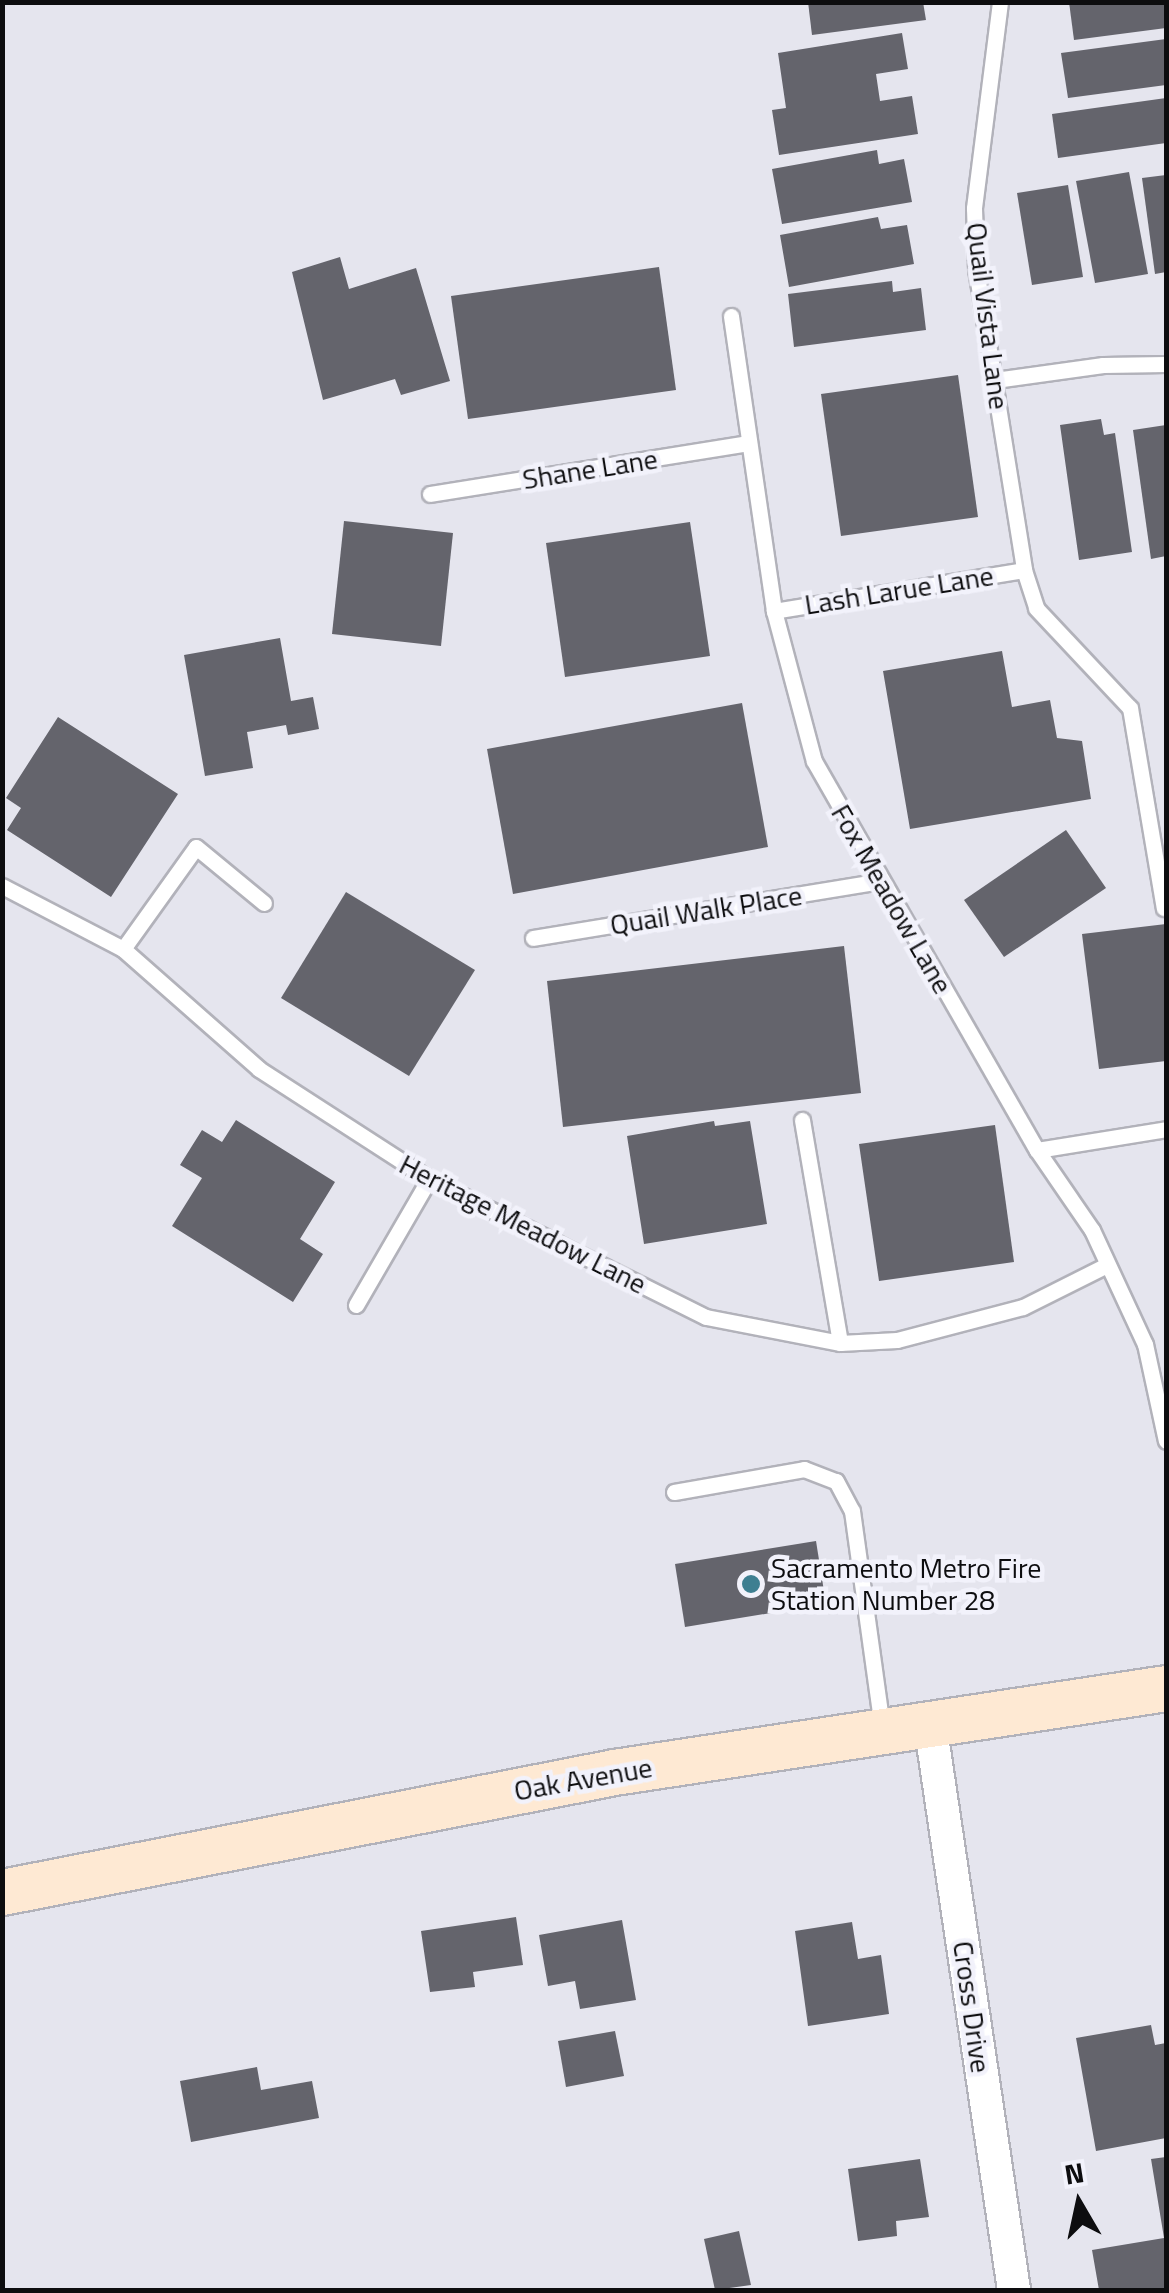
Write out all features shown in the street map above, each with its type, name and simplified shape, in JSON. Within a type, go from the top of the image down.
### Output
[{"type":"main road","name":"Oak Avenue","points":[[2,1892],[614,1772],[1166,1688]]},
{"type":"street","name":"Cross Drive","points":[[930,1723],[1014,2290]]},
{"type":"lane","name":"Quail Vista Lane","points":[[1000,2],[974,208],[994,380],[1024,570],[1036,608],[1130,708],[1164,908]]},
{"type":"lane","name":"Fox Meadow Lane","points":[[730,316],[774,610],[814,761],[880,882],[1108,1265],[1145,1344],[1166,1441]]},
{"type":"lane","points":[[994,380],[1103,365],[1166,364]]},
{"type":"lane","name":"Shane Lane","points":[[430,494],[749,443]]},
{"type":"lane","name":"Lash Larue Lane","points":[[774,610],[1024,570]]},
{"type":"lane","points":[[123,949],[196,847],[264,902]]},
{"type":"lane","name":"Quail Walk Place","points":[[532,938],[880,882]]},
{"type":"lane","name":"Heritage Meadow Lane","points":[[2,886],[123,949],[258,1069],[429,1180],[706,1317],[840,1343],[965,1327],[1023,1307],[1108,1265]]},
{"type":"lane","points":[[802,1120],[840,1343]]},
{"type":"lane","points":[[1037,1150],[1166,1129]]},
{"type":"lane","points":[[356,1305],[429,1180]]},
{"type":"lane","points":[[674,1492],[804,1469],[836,1481],[852,1511],[883,1730]]},
{"type":"building","points":[[808,2],[923,2],[926,20],[812,35]]},
{"type":"building","points":[[1069,2],[1166,2],[1166,28],[1074,40]]},
{"type":"building","points":[[902,33],[908,69],[876,74],[880,101],[912,96],[918,134],[779,155],[772,110],[786,108],[778,53]]},
{"type":"building","points":[[1166,39],[1166,85],[1068,98],[1061,53]]},
{"type":"building","points":[[1166,98],[1166,143],[1058,158],[1052,114]]},
{"type":"building","points":[[877,150],[879,164],[904,159],[912,202],[782,224],[772,169]]},
{"type":"building","points":[[1129,172],[1148,274],[1095,283],[1076,181]]},
{"type":"building","points":[[1166,175],[1166,272],[1155,274],[1142,178]]},
{"type":"building","points":[[1068,185],[1083,277],[1032,285],[1017,193]]},
{"type":"building","points":[[878,217],[881,229],[907,225],[914,264],[789,287],[780,235]]},
{"type":"building","points":[[340,257],[349,289],[416,268],[450,381],[401,395],[395,379],[323,400],[292,272]]},
{"type":"building","points":[[659,267],[676,390],[468,419],[451,296]]},
{"type":"building","points":[[892,281],[893,292],[921,288],[926,330],[794,347],[788,294]]},
{"type":"building","points":[[958,375],[978,517],[841,536],[821,394]]},
{"type":"building","points":[[1101,419],[1104,435],[1115,433],[1132,552],[1079,560],[1060,425]]},
{"type":"building","points":[[1166,425],[1166,556],[1151,559],[1133,430]]},
{"type":"building","points":[[344,521],[453,533],[441,646],[332,634]]},
{"type":"building","points":[[690,522],[710,656],[565,677],[546,543]]},
{"type":"building","points":[[280,638],[291,701],[313,697],[319,729],[288,735],[286,725],[247,732],[253,768],[205,776],[184,655]]},
{"type":"building","points":[[1002,651],[1012,707],[1050,700],[1057,738],[1082,741],[1091,799],[910,829],[883,671]]},
{"type":"building","points":[[742,703],[768,847],[513,894],[487,749]]},
{"type":"building","points":[[58,717],[178,794],[111,897],[7,830],[21,808],[6,798]]},
{"type":"building","points":[[1066,830],[1106,888],[1004,957],[964,900]]},
{"type":"building","points":[[346,892],[475,970],[409,1076],[281,998]]},
{"type":"building","points":[[1166,924],[1166,1061],[1099,1069],[1082,934]]},
{"type":"building","points":[[844,946],[861,1093],[563,1127],[547,981]]},
{"type":"building","points":[[236,1120],[335,1182],[300,1239],[323,1254],[293,1302],[172,1226],[202,1178],[180,1165],[202,1130],[222,1142]]},
{"type":"building","points":[[714,1121],[715,1126],[750,1121],[767,1224],[644,1244],[627,1136]]},
{"type":"building","points":[[995,1125],[1014,1262],[879,1281],[859,1144]]},
{"type":"building","name":"Sacramento Metro Fire Station Number 28","points":[[816,1541],[826,1604],[685,1627],[675,1564]]},
{"type":"building","points":[[516,1917],[523,1965],[473,1972],[475,1987],[430,1992],[421,1931]]},
{"type":"building","points":[[622,1920],[636,2000],[580,2009],[575,1981],[548,1986],[539,1935]]},
{"type":"building","points":[[852,1922],[858,1959],[881,1955],[889,2014],[808,2026],[795,1931]]},
{"type":"building","points":[[1151,2025],[1155,2045],[1166,2043],[1166,2138],[1096,2151],[1076,2038]]},
{"type":"building","points":[[615,2031],[624,2076],[566,2087],[558,2041]]},
{"type":"building","points":[[257,2067],[261,2090],[312,2081],[319,2118],[191,2142],[180,2081]]},
{"type":"building","points":[[1166,2157],[1166,2290],[1099,2290],[1092,2250],[1164,2238],[1151,2159]]},
{"type":"building","points":[[920,2159],[929,2217],[896,2221],[897,2236],[858,2241],[848,2169]]},
{"type":"building","points":[[739,2231],[751,2285],[715,2290],[704,2239]]},
{"type":"place","name":"Sacramento Metro Fire Station Number 28","points":[[751,1584]]}]
